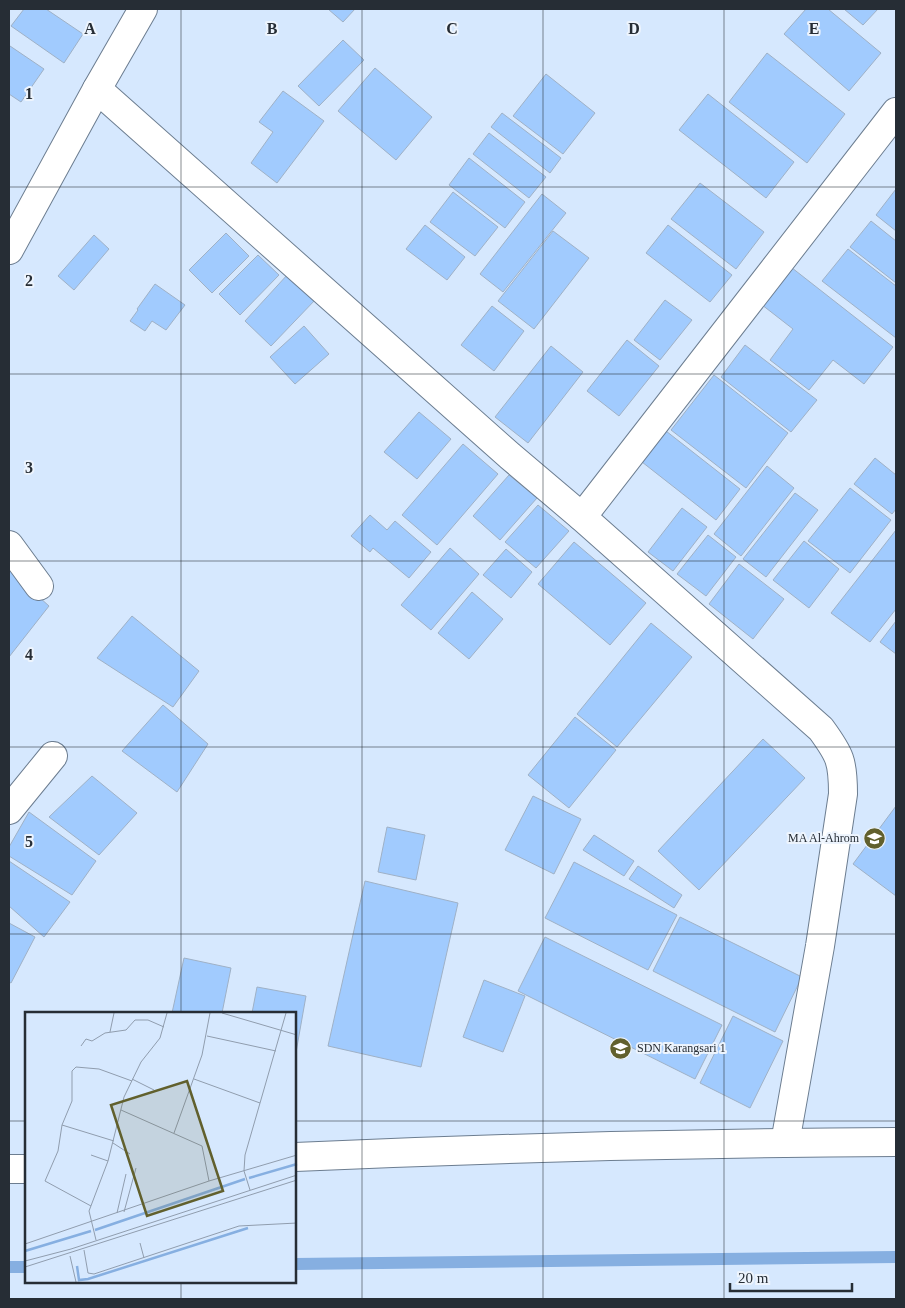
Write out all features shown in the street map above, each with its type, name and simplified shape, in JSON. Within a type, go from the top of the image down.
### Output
[{"type":"street","points":[[9,250],[143,9]]},
{"type":"street","points":[[97,89],[502,450],[821,729],[836,749],[843,770],[843,794],[822,936],[785,1143]]},
{"type":"street","points":[[582,518],[896,112]]},
{"type":"street","points":[[9,545],[40,586]]},
{"type":"street","points":[[9,810],[53,756]]},
{"type":"street","points":[[296,1157],[434,1150],[896,1142]]},
{"type":"street","points":[[9,1169],[25,1169]]},
{"type":"building","points":[[24,9],[46,9],[83,34],[64,63],[11,26]]},
{"type":"building","points":[[328,9],[355,9],[343,22]]},
{"type":"building","points":[[806,9],[828,9],[881,53],[849,91],[784,34]]},
{"type":"building","points":[[844,9],[878,9],[863,25]]},
{"type":"building","points":[[343,40],[364,60],[319,106],[298,86]]},
{"type":"building","points":[[10,46],[44,69],[21,102],[9,94]]},
{"type":"building","points":[[767,53],[845,114],[807,163],[729,102]]},
{"type":"building","points":[[375,68],[432,117],[396,160],[338,111]]},
{"type":"building","points":[[546,74],[595,113],[563,154],[513,116]]},
{"type":"building","points":[[283,91],[324,121],[277,183],[251,163],[273,132],[259,122]]},
{"type":"building","points":[[708,94],[794,162],[766,198],[679,130]]},
{"type":"building","points":[[502,113],[561,158],[550,173],[491,127]]},
{"type":"building","points":[[489,133],[546,177],[529,198],[473,154]]},
{"type":"building","points":[[469,158],[525,202],[505,228],[449,185]]},
{"type":"building","points":[[700,183],[764,232],[736,269],[671,219]]},
{"type":"building","points":[[896,189],[896,231],[876,215]]},
{"type":"building","points":[[453,192],[498,227],[475,256],[430,222]]},
{"type":"building","points":[[542,194],[566,213],[503,292],[480,274]]},
{"type":"building","points":[[871,221],[896,241],[896,283],[850,247]]},
{"type":"building","points":[[425,225],[465,257],[447,280],[406,249]]},
{"type":"building","points":[[668,225],[732,275],[710,302],[646,253]]},
{"type":"building","points":[[553,231],[589,258],[534,329],[498,301]]},
{"type":"building","points":[[226,233],[249,256],[212,293],[189,270]]},
{"type":"building","points":[[94,235],[109,249],[74,290],[58,276]]},
{"type":"building","points":[[848,249],[896,286],[896,338],[822,281]]},
{"type":"building","points":[[258,255],[279,275],[240,315],[219,294]]},
{"type":"building","points":[[787,264],[893,347],[864,384],[833,360],[809,390],[770,360],[793,329],[757,301]]},
{"type":"building","points":[[288,274],[316,299],[271,346],[245,321]]},
{"type":"building","points":[[155,284],[185,305],[166,330],[152,321],[145,331],[130,321]]},
{"type":"building","points":[[665,300],[692,320],[660,360],[634,340]]},
{"type":"building","points":[[492,306],[524,331],[494,371],[461,345]]},
{"type":"building","points":[[304,326],[329,354],[295,384],[270,357]]},
{"type":"building","points":[[627,340],[659,366],[619,416],[587,391]]},
{"type":"building","points":[[745,345],[817,400],[791,432],[721,377]]},
{"type":"building","points":[[551,346],[583,372],[528,443],[495,417]]},
{"type":"building","points":[[714,375],[788,433],[746,488],[671,430]]},
{"type":"building","points":[[419,412],[451,439],[417,479],[384,452]]},
{"type":"building","points":[[666,431],[740,489],[716,520],[642,462]]},
{"type":"building","points":[[463,444],[498,474],[437,545],[402,515]]},
{"type":"building","points":[[875,458],[896,475],[896,509],[892,514],[854,484]]},
{"type":"building","points":[[767,466],[794,488],[741,556],[714,534]]},
{"type":"building","points":[[509,475],[537,498],[500,540],[473,516]]},
{"type":"building","points":[[850,488],[891,520],[850,573],[808,541]]},
{"type":"building","points":[[795,493],[818,510],[766,577],[743,559]]},
{"type":"building","points":[[538,505],[569,531],[536,568],[505,542]]},
{"type":"building","points":[[682,508],[707,527],[673,571],[648,552]]},
{"type":"building","points":[[370,515],[387,530],[395,521],[431,552],[409,578],[373,548],[370,552],[351,536]]},
{"type":"building","points":[[896,530],[896,609],[870,642],[831,613]]},
{"type":"building","points":[[708,535],[736,557],[706,596],[677,574]]},
{"type":"building","points":[[804,541],[839,569],[809,608],[773,580]]},
{"type":"building","points":[[574,542],[646,603],[610,645],[538,584]]},
{"type":"building","points":[[450,548],[479,574],[431,630],[401,605]]},
{"type":"building","points":[[506,549],[532,572],[511,598],[483,575]]},
{"type":"building","points":[[739,564],[784,599],[753,639],[709,604]]},
{"type":"building","points":[[9,570],[49,606],[9,657]]},
{"type":"building","points":[[472,592],[503,619],[469,659],[438,633]]},
{"type":"building","points":[[132,616],[199,671],[173,707],[97,658]]},
{"type":"building","points":[[896,621],[896,654],[880,642]]},
{"type":"building","points":[[651,623],[692,657],[617,747],[577,714]]},
{"type":"building","points":[[163,705],[208,744],[177,792],[122,751]]},
{"type":"building","points":[[575,717],[616,750],[569,808],[528,775]]},
{"type":"building","points":[[763,739],[805,778],[699,890],[658,851]]},
{"type":"building","points":[[92,776],[137,813],[99,855],[49,817]]},
{"type":"building","points":[[533,796],[581,819],[554,874],[505,850]]},
{"type":"building","points":[[896,806],[896,896],[853,864]]},
{"type":"building","points":[[29,812],[96,861],[72,895],[9,856],[9,847]]},
{"type":"building","points":[[387,827],[425,835],[416,880],[378,872]]},
{"type":"building","points":[[594,835],[634,861],[624,876],[583,850]]},
{"type":"building","points":[[9,861],[70,902],[44,937],[9,906]]},
{"type":"building","points":[[574,862],[677,915],[648,970],[545,918]]},
{"type":"building","points":[[638,866],[682,895],[674,908],[629,879]]},
{"type":"building","points":[[365,881],[458,903],[421,1067],[328,1046]]},
{"type":"building","points":[[680,917],[802,977],[775,1032],[653,971]]},
{"type":"building","points":[[9,923],[35,937],[11,983],[9,982]]},
{"type":"building","points":[[545,937],[722,1025],[695,1079],[518,991]]},
{"type":"building","points":[[184,958],[231,968],[222,1012],[172,1012]]},
{"type":"building","points":[[484,980],[525,996],[503,1052],[463,1037]]},
{"type":"building","points":[[257,987],[306,996],[296,1052],[296,1012],[252,1012]]},
{"type":"building","points":[[733,1016],[783,1041],[750,1108],[700,1083]]},
{"type":"waterway","points":[[296,1264],[896,1257]]},
{"type":"waterway","points":[[9,1267],[25,1267]]},
{"type":"place","name":"MA Al-Ahrom","points":[[875,838]]},
{"type":"place","name":"SDN Karangsari 1","points":[[621,1048]]}]
